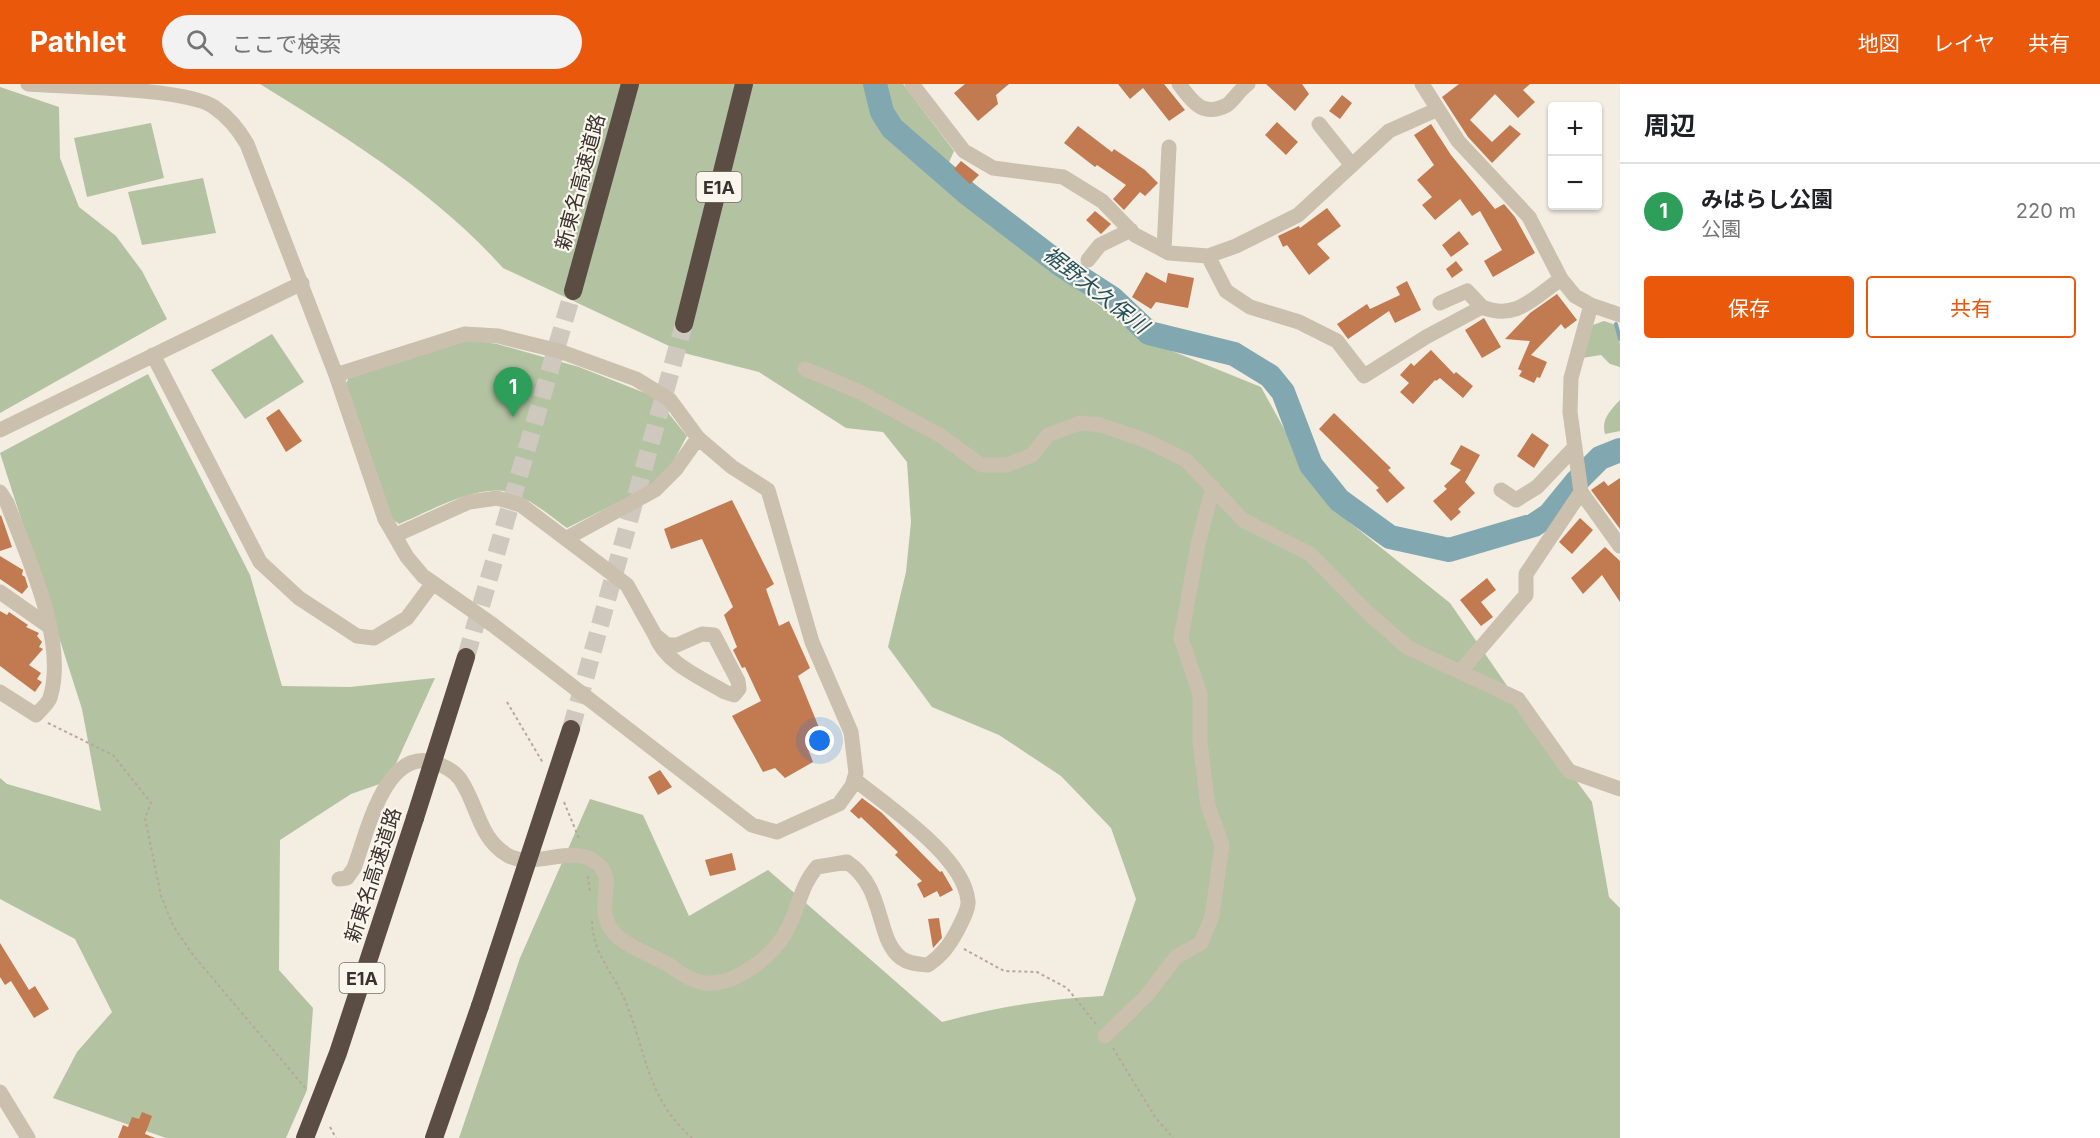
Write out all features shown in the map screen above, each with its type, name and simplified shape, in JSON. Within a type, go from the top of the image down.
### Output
[{"type":"highway","name":"新東名高速道路","points":[[573,291],[630,84]]},
{"type":"highway","name":"E1A","points":[[684,324],[744,84]]},
{"type":"highway","name":"新東名高速道路","points":[[305,1138],[338,1053],[466,657]]},
{"type":"highway","points":[[434,1138],[571,729]]},
{"type":"street","points":[[28,84],[174,94],[213,105],[239,131],[247,144],[336,375],[385,519],[407,557],[423,576],[493,625],[752,825],[777,832],[839,804],[856,773],[851,732],[812,642],[768,490],[732,467],[698,438],[670,400],[636,379],[559,351],[498,336],[465,334],[336,375]]},
{"type":"street","points":[[912,84],[964,152],[993,168],[1063,177],[1102,201],[1131,230],[1169,253],[1208,256],[1236,246],[1298,215],[1389,131],[1436,110]]},
{"type":"street","points":[[1179,84],[1196,106],[1204,110],[1227,105],[1248,84]]},
{"type":"street","points":[[1422,84],[1436,110],[1458,141],[1529,217],[1561,279],[1575,296],[1591,305],[1620,315]]},
{"type":"street","points":[[1319,124],[1351,164]]},
{"type":"street","points":[[1164,250],[1169,147]]},
{"type":"street","points":[[1088,260],[1100,245],[1131,230]]},
{"type":"street","points":[[1208,256],[1226,291],[1250,307],[1299,322],[1337,340],[1364,376],[1426,337],[1482,308]]},
{"type":"street","points":[[1440,303],[1467,291],[1482,308],[1495,312],[1512,313],[1561,279]]},
{"type":"street","points":[[0,430],[302,284]]},
{"type":"street","points":[[1591,305],[1571,378],[1570,412],[1581,492],[1620,546]]},
{"type":"street","points":[[153,355],[260,562],[299,598],[357,636],[374,638],[407,618],[433,583]]},
{"type":"street","points":[[805,369],[860,392],[941,436],[981,465],[1007,465],[1032,455],[1048,435],[1080,423],[1101,425],[1147,441],[1186,460],[1243,520],[1310,554],[1367,612],[1407,647],[1518,699],[1569,771],[1620,789]]},
{"type":"street","points":[[567,538],[655,490],[676,469],[698,438]]},
{"type":"street","points":[[1501,490],[1516,500],[1528,494],[1576,452]]},
{"type":"street","points":[[1105,1036],[1147,995],[1176,957],[1201,943],[1212,916],[1221,844],[1208,806],[1200,742],[1200,694],[1181,638],[1197,544],[1213,487]]},
{"type":"street","points":[[0,492],[7,504],[42,593],[55,648],[50,699],[36,715],[0,692]]},
{"type":"street","points":[[1460,672],[1526,595],[1526,574],[1581,492]]},
{"type":"street","points":[[396,535],[469,502],[497,498],[521,505],[627,585],[655,635],[660,649],[671,659],[725,692],[734,695],[739,689],[725,653],[714,635],[702,634],[677,645],[667,645],[655,635]]},
{"type":"street","points":[[0,592],[50,627]]},
{"type":"street","points":[[339,879],[347,878],[354,868],[388,781],[400,768],[427,760],[439,764],[460,779],[481,829],[505,854],[526,860],[582,857],[600,866],[606,877],[607,891],[603,908],[608,923],[616,935],[689,979],[706,983],[731,980],[769,953],[787,931],[808,877],[816,867],[829,863],[847,862],[860,871],[872,887],[890,941],[900,957],[912,964],[928,965],[945,953],[951,942],[968,902],[963,884],[951,863],[932,843],[854,779]]},
{"type":"street","points":[[1,1095],[28,1138]]},
{"type":"path","points":[[36,715],[58,729],[113,755],[151,803],[145,818],[161,896],[174,927],[193,955],[307,1090]]},
{"type":"path","points":[[951,942],[1004,971],[1037,972],[1067,988],[1105,1036],[1155,1117],[1173,1138]]},
{"type":"path","points":[[330,1127],[336,1138]]},
{"type":"green space","points":[[260,84],[903,84],[954,151],[942,178],[1035,259],[1150,342],[1261,387],[1314,483],[1349,522],[1450,603],[1521,706],[1592,802],[1609,897],[1620,908],[1620,1138],[459,1138],[520,958],[590,799],[643,815],[689,916],[768,870],[942,1022],[1022,1005],[1103,996],[1136,899],[1111,828],[1061,776],[999,735],[932,707],[888,647],[906,572],[911,522],[907,462],[883,432],[846,428],[759,372],[684,353],[503,268],[477,240],[419,190],[357,145]]},
{"type":"green space","points":[[0,87],[59,107],[60,158],[79,207],[116,236],[142,271],[167,319],[0,413]]},
{"type":"green space","points":[[151,123],[164,178],[87,197],[74,138]]},
{"type":"green space","points":[[203,178],[216,233],[142,245],[128,192]]},
{"type":"green space","points":[[1604,321],[1616,325],[1620,344],[1620,367],[1610,364],[1601,355],[1582,358],[1593,325]]},
{"type":"green space","points":[[272,334],[304,382],[245,419],[211,370]]},
{"type":"green space","points":[[470,340],[497,344],[579,367],[655,397],[687,436],[667,473],[650,486],[567,528],[524,498],[508,492],[496,491],[482,492],[453,500],[399,524],[388,516],[345,386],[350,375]]},
{"type":"green space","points":[[148,374],[250,575],[282,686],[350,687],[435,678],[388,781],[351,794],[280,840],[279,970],[313,1008],[307,1090],[286,1138],[166,1138],[53,1098],[77,1052],[112,1012],[75,939],[0,899],[0,778],[7,784],[101,811],[82,709],[0,453]]},
{"type":"green space","points":[[1620,400],[1620,431],[1605,434],[1605,420]]},
{"type":"building","points":[[965,84],[1009,84],[996,95],[998,104],[978,121],[954,93]]},
{"type":"building","points":[[1118,84],[1164,84],[1185,110],[1169,121],[1143,88],[1130,99]]},
{"type":"building","points":[[1266,84],[1302,84],[1309,94],[1295,111]]},
{"type":"building","points":[[1459,84],[1530,84],[1523,90],[1535,102],[1518,118],[1495,94],[1470,120],[1492,142],[1510,125],[1521,134],[1492,163],[1468,137],[1442,97]]},
{"type":"building","points":[[1342,95],[1352,103],[1340,119],[1329,111]]},
{"type":"building","points":[[1277,122],[1298,142],[1286,155],[1265,135]]},
{"type":"building","points":[[1431,124],[1451,155],[1495,209],[1504,204],[1515,217],[1535,253],[1493,277],[1484,261],[1502,250],[1480,211],[1472,216],[1460,199],[1435,220],[1422,205],[1432,197],[1417,180],[1434,165],[1414,135]]},
{"type":"building","points":[[1078,126],[1112,152],[1114,149],[1145,170],[1158,183],[1145,196],[1140,192],[1124,210],[1113,199],[1126,185],[1097,165],[1095,167],[1064,143]]},
{"type":"building","points":[[961,161],[979,175],[970,184],[954,169]]},
{"type":"building","points":[[1327,208],[1341,226],[1317,244],[1330,258],[1309,275],[1287,245],[1283,247],[1278,236],[1299,226],[1300,228]]},
{"type":"building","points":[[1095,211],[1111,224],[1101,234],[1086,220]]},
{"type":"building","points":[[1459,231],[1469,244],[1451,257],[1442,245]]},
{"type":"building","points":[[1456,261],[1463,270],[1452,278],[1446,269]]},
{"type":"building","points":[[1146,272],[1166,283],[1168,273],[1194,278],[1188,308],[1156,302],[1151,309],[1132,297]]},
{"type":"building","points":[[1407,281],[1421,310],[1395,323],[1389,311],[1348,339],[1337,324],[1367,304],[1370,309],[1400,295],[1396,287]]},
{"type":"building","points":[[1557,294],[1577,320],[1565,329],[1561,324],[1531,355],[1547,362],[1540,378],[1537,377],[1534,383],[1519,376],[1522,371],[1518,369],[1530,341],[1505,339],[1530,313]]},
{"type":"building","points":[[1484,318],[1501,347],[1482,358],[1465,330]]},
{"type":"building","points":[[1431,350],[1454,374],[1456,372],[1473,386],[1463,398],[1440,378],[1435,380],[1413,404],[1400,392],[1409,383],[1400,375],[1411,363],[1414,366]]},
{"type":"building","points":[[279,409],[302,441],[286,452],[266,418]]},
{"type":"building","points":[[1334,413],[1391,468],[1388,470],[1405,488],[1387,503],[1376,490],[1379,488],[1319,429]]},
{"type":"building","points":[[1532,433],[1549,445],[1534,468],[1517,456]]},
{"type":"building","points":[[1461,445],[1480,455],[1465,482],[1475,493],[1458,509],[1461,512],[1451,521],[1433,501],[1447,489],[1444,486],[1461,470],[1450,464]]},
{"type":"building","points":[[1620,478],[1620,529],[1591,490],[1604,481],[1608,486]]},
{"type":"building","points":[[732,500],[774,584],[766,589],[779,626],[789,621],[810,668],[798,676],[822,735],[806,744],[813,762],[785,778],[775,768],[763,772],[732,716],[761,701],[745,667],[742,668],[733,650],[737,647],[724,615],[733,607],[702,539],[671,549],[664,529]]},
{"type":"building","points":[[0,516],[12,547],[0,551]]},
{"type":"building","points":[[1580,518],[1593,530],[1572,554],[1559,542]]},
{"type":"building","points":[[1605,547],[1620,561],[1620,602],[1602,575],[1583,594],[1571,578]]},
{"type":"building","points":[[0,556],[23,570],[22,575],[28,587],[22,594],[0,579]]},
{"type":"building","points":[[1487,578],[1496,590],[1481,602],[1493,617],[1481,626],[1460,600]]},
{"type":"building","points":[[0,611],[7,615],[9,612],[28,625],[26,627],[39,633],[37,636],[42,642],[39,647],[43,649],[29,665],[41,673],[37,679],[42,682],[35,692],[0,666]]},
{"type":"building","points":[[660,770],[672,787],[658,795],[648,777]]},
{"type":"building","points":[[862,798],[882,813],[940,872],[942,871],[953,890],[940,897],[937,891],[924,898],[917,884],[922,881],[895,855],[898,852],[861,817],[859,819],[850,811]]},
{"type":"building","points":[[732,853],[736,870],[710,876],[705,860]]},
{"type":"building","points":[[939,918],[942,938],[933,948],[928,919]]},
{"type":"building","points":[[0,943],[29,990],[35,986],[49,1009],[34,1018],[11,981],[5,985],[0,977]]},
{"type":"building","points":[[142,1112],[152,1116],[145,1134],[155,1138],[118,1138],[123,1125],[128,1127],[132,1117],[139,1119]]},
{"type":"waterway","name":"裾野大久保川","points":[[875,84],[882,112],[892,128],[968,194],[1061,265],[1112,298],[1149,333],[1234,354],[1270,376],[1283,392],[1311,465],[1339,500],[1390,537],[1449,550],[1534,525],[1549,515],[1576,482],[1600,458],[1620,450]]},
{"type":"waterway","points":[[1616,324],[1620,339]]},
{"type":"tunnel","points":[[466,657],[573,291]]},
{"type":"tunnel","points":[[571,729],[684,324]]},
{"type":"place","name":"みはらし公園","points":[[513,417]]}]
